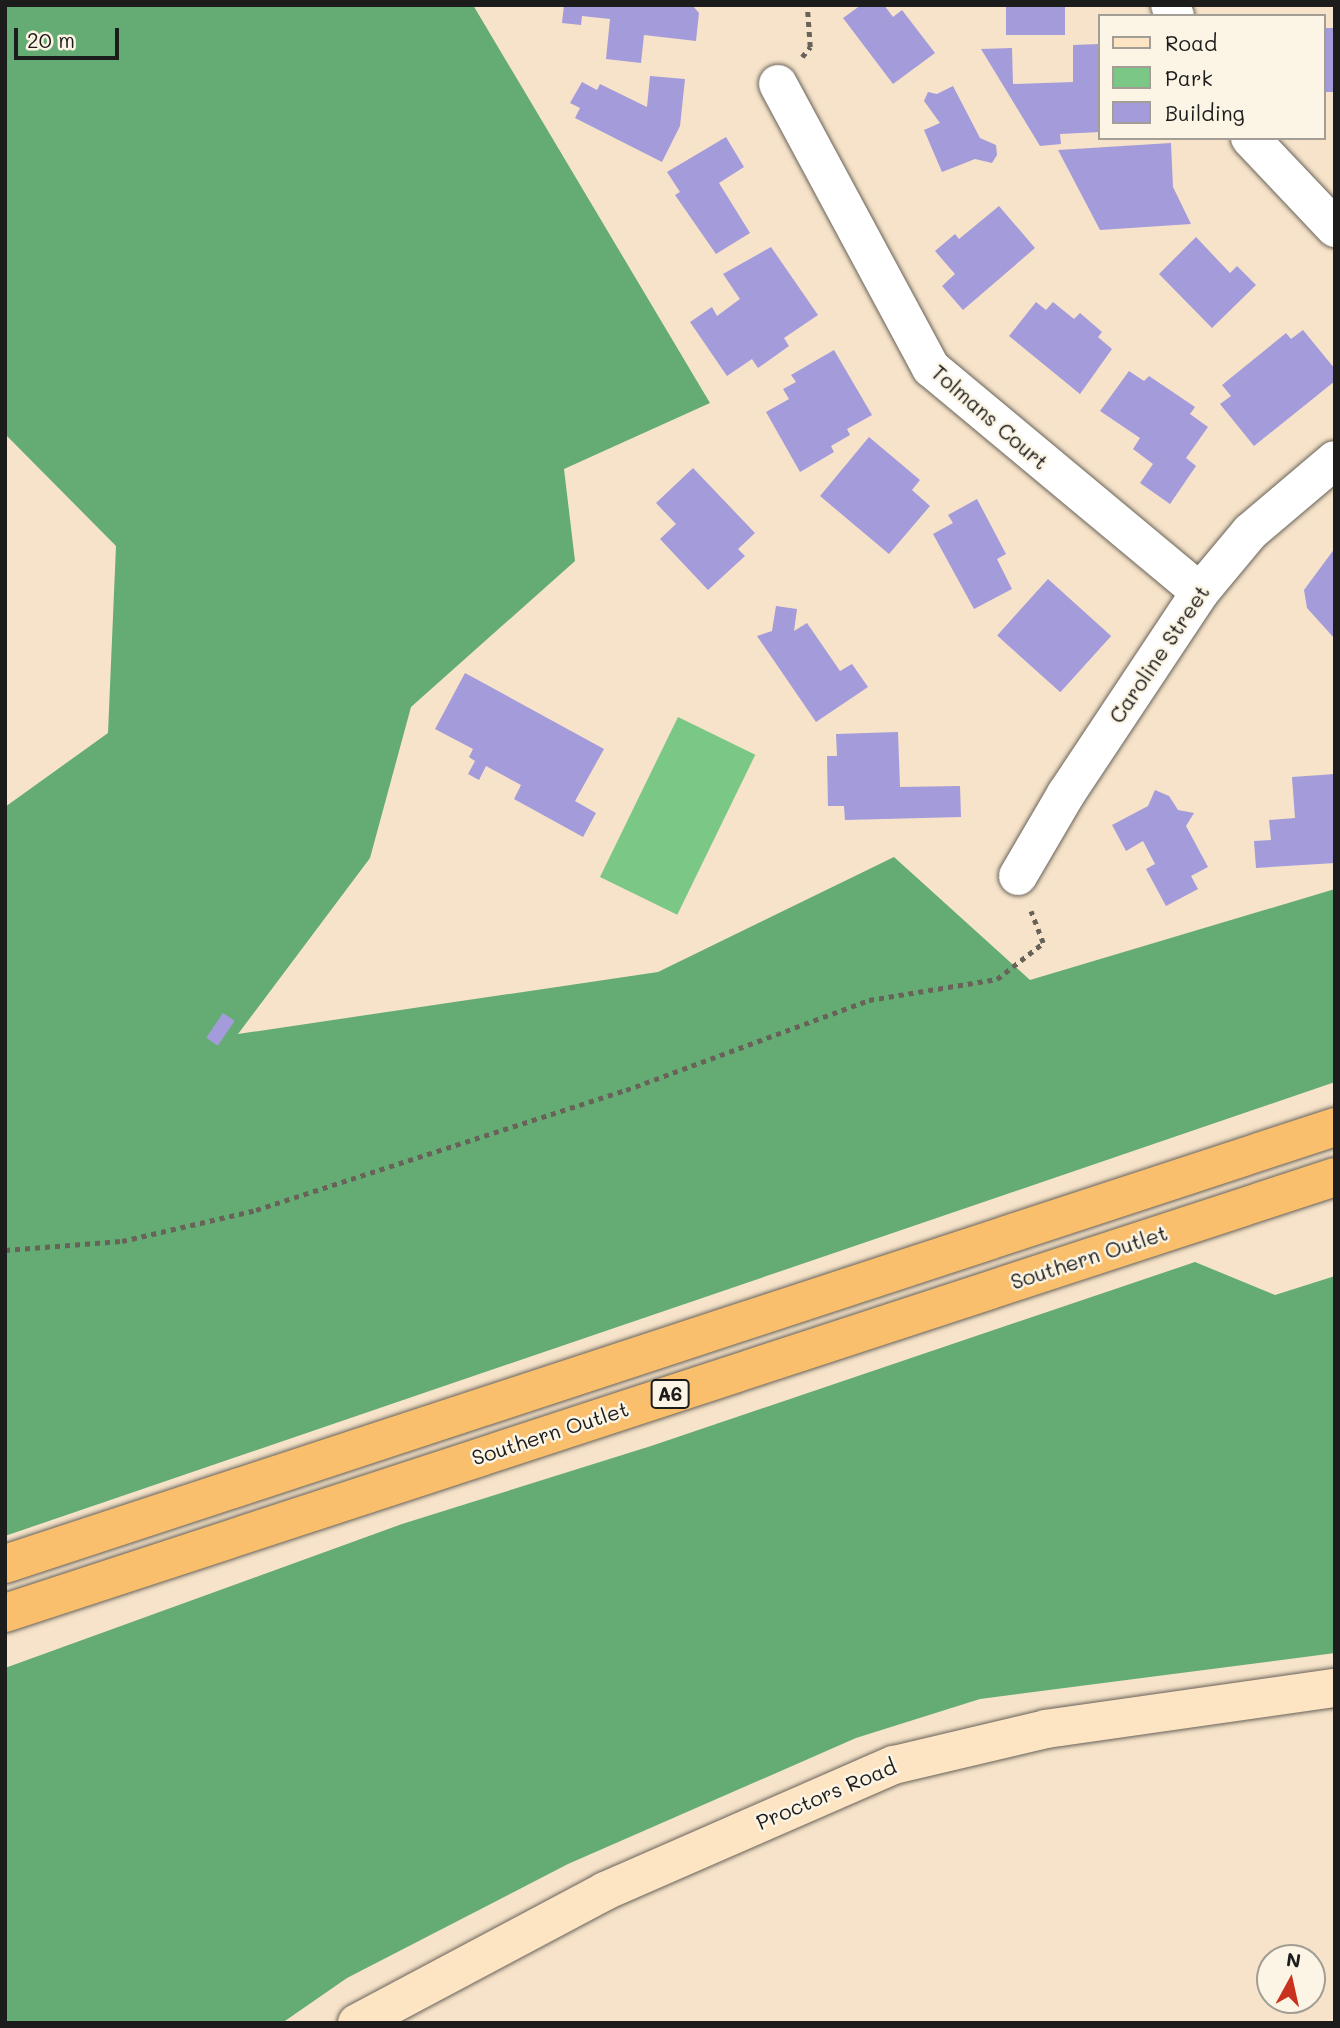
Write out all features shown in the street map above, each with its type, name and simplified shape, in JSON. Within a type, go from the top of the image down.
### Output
[{"type":"highway","name":"A6","points":[[5,1563],[1335,1128]]},
{"type":"highway","name":"Southern Outlet","points":[[5,1613],[1335,1177]]},
{"type":"street","name":"Tolmans Court","points":[[778,84],[930,368],[1200,592]]},
{"type":"street","points":[[1252,140],[1335,228]]},
{"type":"street","name":"Caroline Street","points":[[1018,877],[1066,794],[1200,592],[1250,532],[1335,460]]},
{"type":"street","name":"Proctors Road","points":[[357,2023],[605,1891],[894,1765],[1046,1729],[1335,1688]]},
{"type":"path","points":[[807,5],[810,47]]},
{"type":"path","points":[[5,1250],[122,1241],[256,1210],[626,1090],[869,1000],[997,979],[1043,943],[1018,877]]},
{"type":"green space","points":[[5,5],[473,5],[710,403],[564,469],[575,561],[411,707],[370,858],[238,1034],[658,972],[894,857],[1030,980],[1335,889],[1335,1082],[5,1536],[5,807],[108,733],[116,546],[5,434]]},
{"type":"green space","points":[[678,717],[755,755],[677,915],[600,877]]},
{"type":"green space","points":[[1195,1262],[1275,1295],[1335,1276],[1335,1653],[980,1699],[856,1738],[568,1864],[347,1978],[282,2023],[5,2023],[5,1668],[402,1524],[651,1446]]},
{"type":"building","points":[[564,5],[692,5],[699,13],[696,41],[644,35],[641,63],[606,59],[610,19],[582,16],[581,25],[562,23]]},
{"type":"building","points":[[861,5],[884,5],[893,17],[902,10],[935,53],[893,84],[843,18]]},
{"type":"building","points":[[1006,5],[1065,5],[1065,35],[1006,35]]},
{"type":"building","points":[[1326,28],[1335,28],[1335,92],[1326,92]]},
{"type":"building","points":[[1098,44],[1098,132],[1060,134],[1061,144],[1040,146],[981,49],[1012,48],[1013,84],[1073,82],[1073,45]]},
{"type":"building","points":[[650,76],[685,79],[680,126],[662,162],[575,118],[580,108],[570,103],[582,82],[597,90],[600,84],[647,107]]},
{"type":"building","points":[[953,86],[980,138],[996,145],[997,155],[992,163],[975,159],[942,172],[924,130],[940,123],[924,101],[928,92],[937,94]]},
{"type":"building","points":[[726,137],[744,167],[719,183],[750,233],[716,254],[675,195],[680,192],[667,172]]},
{"type":"building","points":[[1171,143],[1173,187],[1191,224],[1100,230],[1058,150]]},
{"type":"building","points":[[999,206],[1035,248],[963,310],[942,286],[955,274],[935,251],[955,234],[959,239]]},
{"type":"building","points":[[1196,237],[1230,273],[1237,266],[1256,285],[1212,328],[1159,274]]},
{"type":"building","points":[[771,247],[818,315],[784,338],[789,346],[758,368],[752,359],[727,376],[690,322],[712,307],[717,316],[740,299],[723,274]]},
{"type":"building","points":[[1036,302],[1046,310],[1053,302],[1074,319],[1080,313],[1102,332],[1098,337],[1112,349],[1080,394],[1009,336]]},
{"type":"building","points":[[1303,330],[1335,369],[1335,381],[1254,446],[1220,404],[1231,396],[1222,385],[1286,333],[1291,339]]},
{"type":"building","points":[[834,350],[872,415],[847,429],[850,435],[831,446],[834,452],[800,472],[766,412],[789,399],[783,389],[796,382],[791,375]]},
{"type":"building","points":[[1129,371],[1144,381],[1149,376],[1195,407],[1190,414],[1208,427],[1186,458],[1196,466],[1170,504],[1140,483],[1153,464],[1133,449],[1140,438],[1100,411]]},
{"type":"building","points":[[869,437],[920,480],[912,490],[930,506],[889,554],[820,496]]},
{"type":"building","points":[[693,468],[755,533],[738,549],[745,556],[708,590],[660,539],[676,524],[656,503]]},
{"type":"building","points":[[977,499],[1006,554],[997,559],[1012,589],[974,609],[933,534],[953,523],[948,515]]},
{"type":"building","points":[[1335,548],[1335,639],[1307,608],[1304,590]]},
{"type":"building","points":[[1048,579],[1111,636],[1060,692],[997,635]]},
{"type":"building","points":[[776,606],[797,609],[794,631],[807,623],[840,671],[852,664],[868,687],[816,722],[757,636],[772,631]]},
{"type":"building","points":[[465,673],[604,749],[575,801],[596,813],[583,837],[514,799],[521,785],[486,766],[479,780],[468,774],[475,761],[469,757],[473,749],[435,729]]},
{"type":"building","points":[[898,732],[900,787],[960,786],[961,817],[845,820],[844,806],[828,806],[827,756],[837,756],[836,734]]},
{"type":"building","points":[[1335,774],[1335,863],[1256,868],[1254,841],[1271,840],[1269,820],[1295,818],[1292,777]]},
{"type":"building","points":[[1155,790],[1169,796],[1178,810],[1194,813],[1186,826],[1208,867],[1191,876],[1198,889],[1166,906],[1146,869],[1155,864],[1143,841],[1126,851],[1112,825],[1148,806]]},
{"type":"building","points":[[223,1013],[235,1021],[218,1046],[206,1038]]}]
